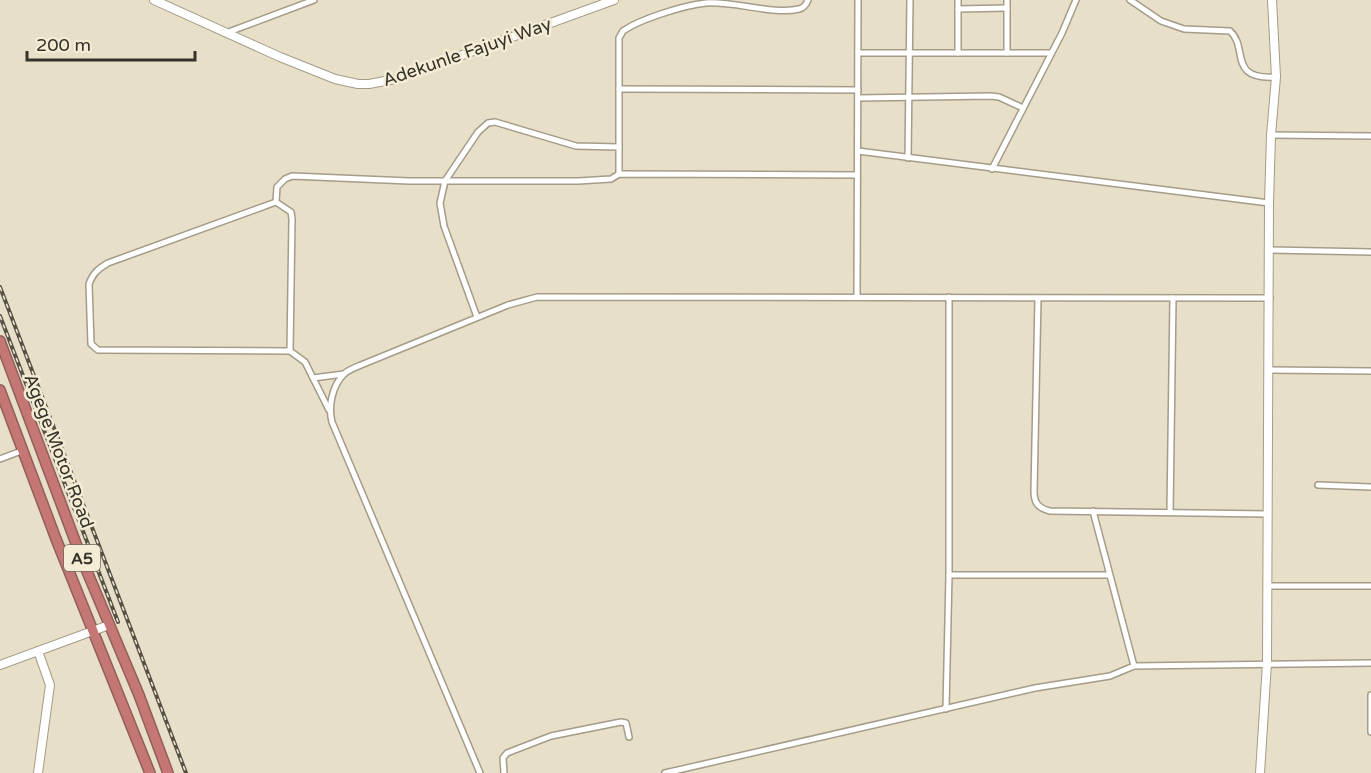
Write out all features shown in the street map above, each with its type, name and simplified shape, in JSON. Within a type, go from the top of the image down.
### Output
[{"type":"highway","name":"Agege Motor Road","points":[[0,341],[168,773]]},
{"type":"highway","name":"Agege Motor Road","points":[[0,390],[150,773]]},
{"type":"street","name":"Adekunle Fajuyi Way","points":[[154,0],[225,33],[335,79],[358,84],[380,83],[615,0]]},
{"type":"street","points":[[225,33],[314,0]]},
{"type":"street","points":[[619,174],[619,38],[623,31],[688,6],[702,3],[720,2],[761,8],[801,9],[808,0]]},
{"type":"street","points":[[857,297],[858,0]]},
{"type":"street","points":[[908,158],[910,0]]},
{"type":"street","points":[[958,0],[958,53]]},
{"type":"street","points":[[1007,0],[1007,53]]},
{"type":"street","points":[[992,169],[1076,0]]},
{"type":"street","points":[[1130,0],[1161,21],[1184,29],[1230,31],[1234,34],[1246,69],[1252,75],[1276,77]]},
{"type":"street","points":[[1260,773],[1267,663],[1270,135],[1276,77],[1272,0]]},
{"type":"street","points":[[958,9],[1007,8]]},
{"type":"street","points":[[858,53],[1051,53]]},
{"type":"street","points":[[619,89],[858,90]]},
{"type":"street","points":[[858,98],[991,96],[999,97],[1023,108]]},
{"type":"street","points":[[477,318],[441,214],[441,194],[445,181],[478,132],[488,123],[510,126],[576,146],[618,147]]},
{"type":"street","points":[[1270,135],[1371,136]]},
{"type":"street","points":[[858,151],[1269,203]]},
{"type":"street","points":[[276,202],[277,187],[285,179],[292,177],[445,181],[603,180],[611,179],[619,174],[857,175]]},
{"type":"street","points":[[276,202],[108,263],[97,270],[89,284],[91,344],[98,350],[290,351],[305,362],[329,410],[332,422],[480,773]]},
{"type":"street","points":[[276,202],[291,212],[292,219],[290,351]]},
{"type":"street","points":[[1269,250],[1371,252]]},
{"type":"street","points":[[313,378],[344,374],[508,305],[537,297],[1270,298]]},
{"type":"street","points":[[946,709],[949,575],[949,297]]},
{"type":"street","points":[[1038,298],[1034,498],[1036,504],[1042,509],[1268,514]]},
{"type":"street","points":[[1170,512],[1173,298]]},
{"type":"street","points":[[1270,370],[1371,371]]},
{"type":"street","points":[[329,410],[334,391],[344,374]]},
{"type":"street","points":[[0,459],[24,450]]},
{"type":"street","points":[[1318,485],[1371,487]]},
{"type":"street","points":[[1093,511],[1134,666]]},
{"type":"street","points":[[949,575],[1109,575]]},
{"type":"street","points":[[1268,586],[1371,586]]},
{"type":"street","points":[[0,665],[109,625]]},
{"type":"street","points":[[38,651],[50,685],[38,773]]},
{"type":"street","points":[[665,773],[1035,688],[1110,675],[1134,666],[1371,663]]},
{"type":"street","points":[[1371,694],[1371,732]]},
{"type":"street","points":[[504,773],[503,758],[507,753],[551,736],[621,722],[626,723],[629,737]]},
{"type":"railway","points":[[0,287],[186,773]]},
{"type":"railway","points":[[0,316],[118,622]]}]
